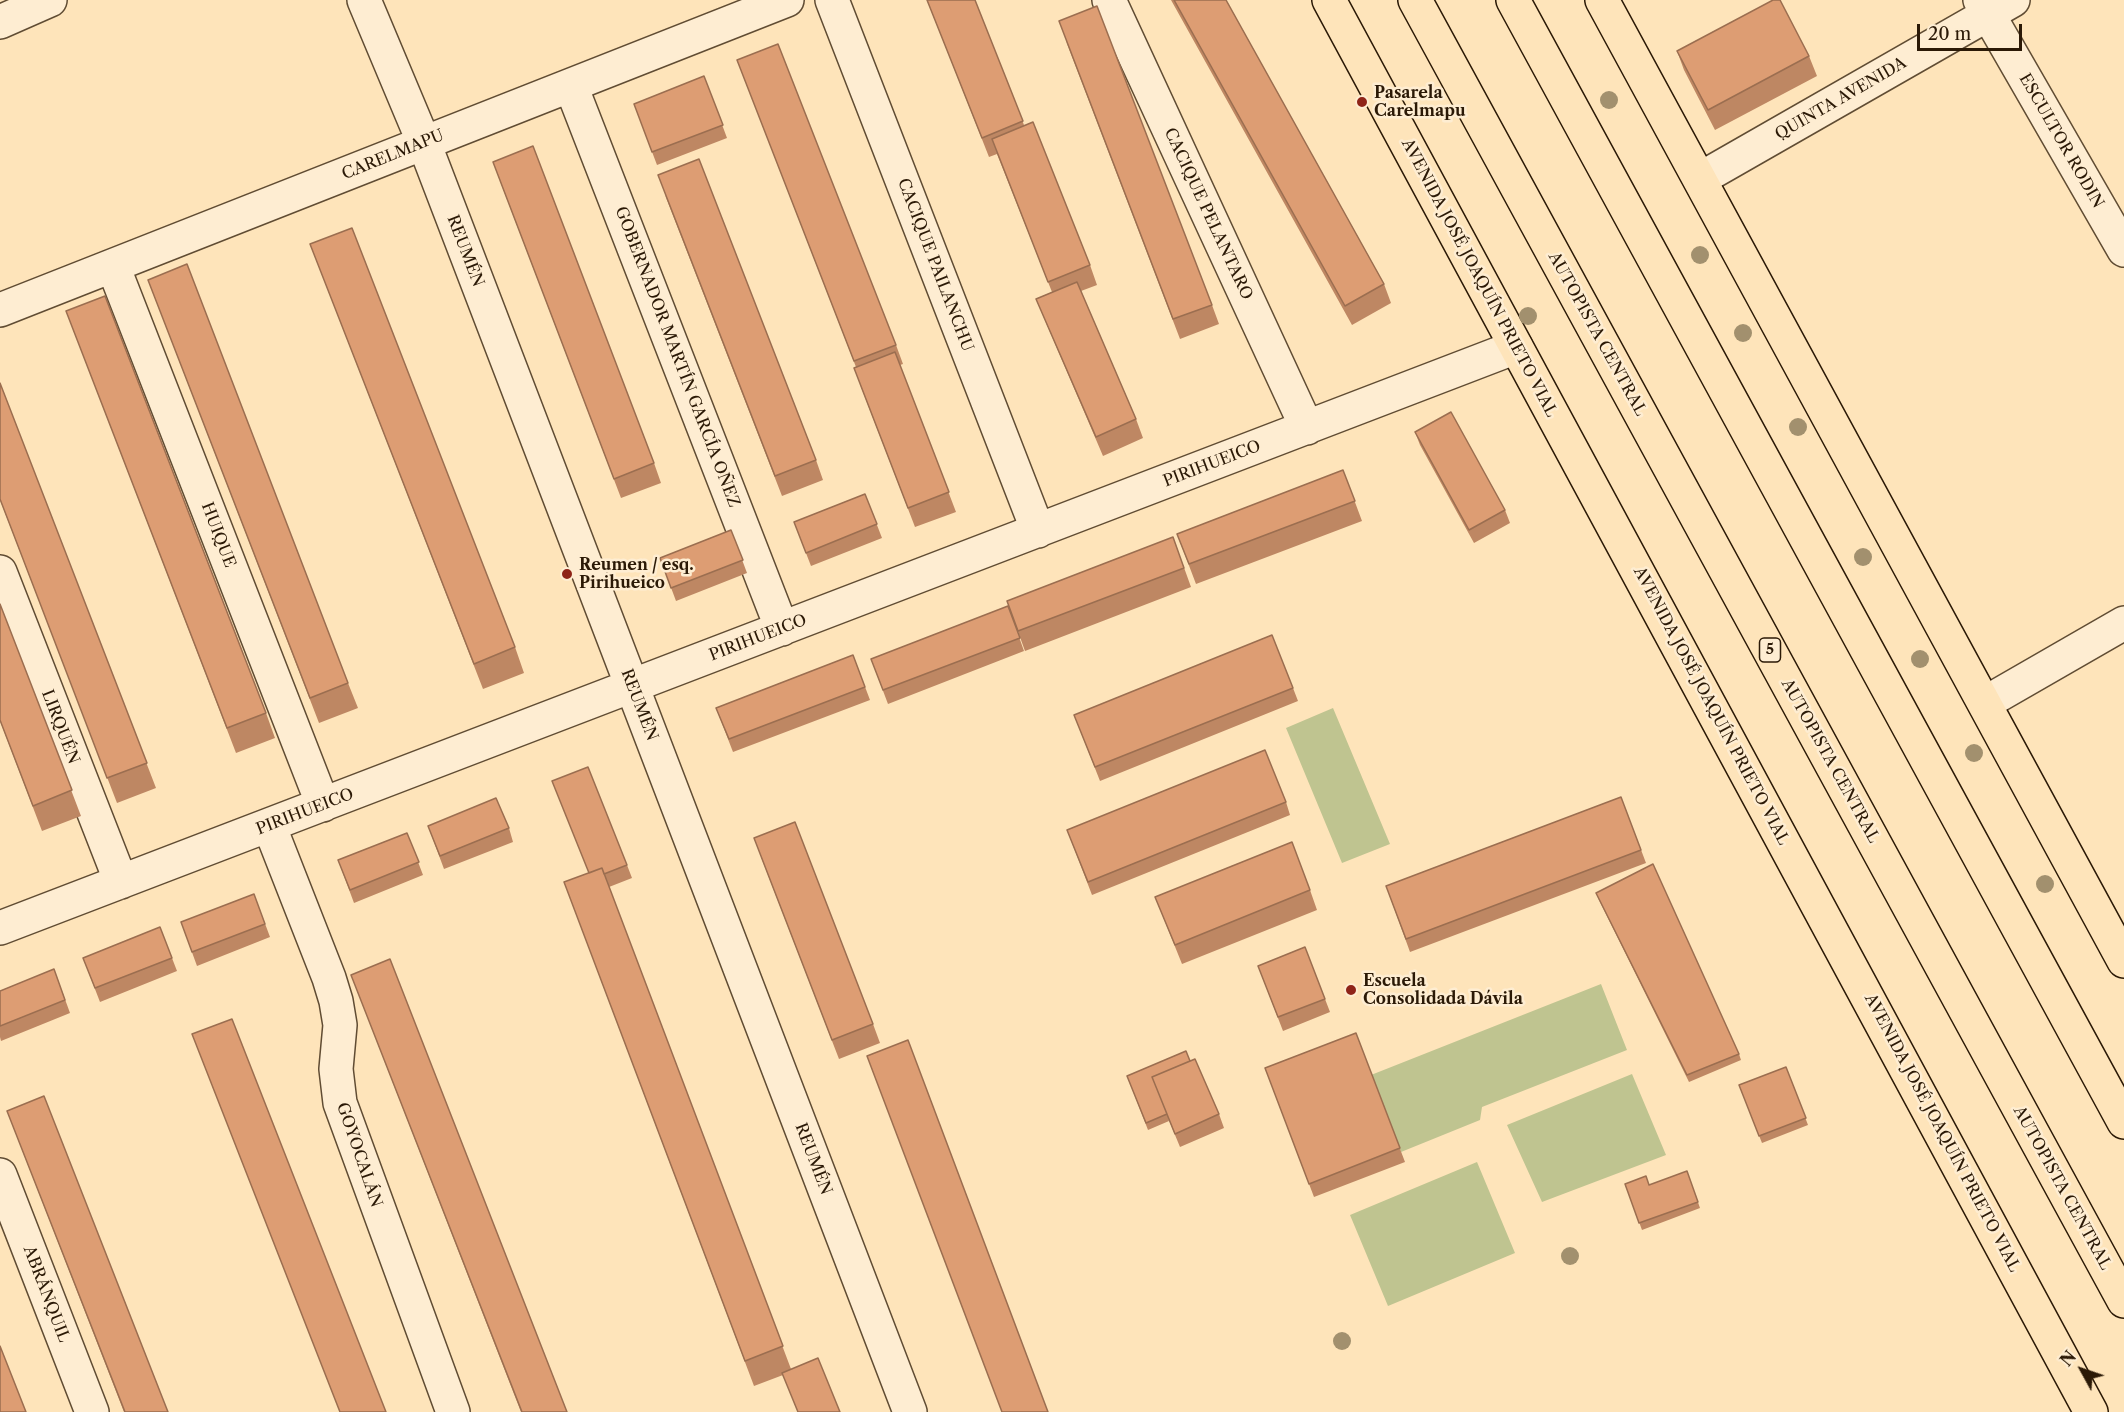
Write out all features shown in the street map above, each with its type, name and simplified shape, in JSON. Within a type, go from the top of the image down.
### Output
[{"type":"main road","name":"AVENIDA JOSÉ JOAQUÍN PRIETO VIAL","points":[[1329,0],[2091,1412]]},
{"type":"main road","name":"AUTOPISTA CENTRAL","points":[[1415,0],[2124,1301]]},
{"type":"main road","points":[[1513,0],[2124,1122]]},
{"type":"main road","points":[[1602,0],[2124,961]]},
{"type":"street","points":[[0,22],[50,0]]},
{"type":"street","name":"REUMÉN","points":[[363,0],[424,143],[910,1412]]},
{"type":"street","name":"CARELMAPU","points":[[0,310],[787,0]]},
{"type":"street","name":"CACIQUE PAILANCHU","points":[[832,0],[1038,531]]},
{"type":"street","name":"CACIQUE PELANTARO","points":[[1109,0],[1307,428]]},
{"type":"street","name":"QUINTA AVENIDA","points":[[1700,179],[1994,5]]},
{"type":"street","name":"ESCULTOR RODIN","points":[[1994,5],[2124,250]]},
{"type":"street","name":"GOBERNADOR MARTÍN GARCÍA OÑEZ","points":[[571,86],[782,629]]},
{"type":"street","name":"HUIQUE","points":[[113,266],[323,805]]},
{"type":"street","name":"PIRIHUEICO","points":[[0,928],[1516,347]]},
{"type":"street","name":"LIRQUÉN","points":[[0,572],[121,882]]},
{"type":"street","points":[[1985,703],[2124,623]]},
{"type":"street","name":"GOYOCALÁN","points":[[270,825],[336,1001],[340,1025],[336,1069],[337,1087],[346,1120],[453,1412]]},
{"type":"street","name":"ABRÁNQUIL","points":[[0,1175],[92,1412]]},
{"type":"green space","points":[[1333,708],[1390,844],[1342,863],[1286,728]]},
{"type":"green space","points":[[1601,984],[1627,1050],[1482,1107],[1480,1120],[1401,1152],[1371,1075]]},
{"type":"green space","points":[[1632,1074],[1666,1155],[1542,1202],[1507,1125]]},
{"type":"green space","points":[[1477,1162],[1515,1253],[1388,1306],[1350,1215]]},
{"type":"building","points":[[927,0],[975,0],[1023,121],[982,138]]},
{"type":"building","points":[[1174,0],[1226,0],[1384,284],[1345,306]]},
{"type":"building","points":[[1773,0],[1780,0],[1809,56],[1708,110],[1677,51]]},
{"type":"building","points":[[1097,6],[1212,305],[1173,319],[1059,21]]},
{"type":"building","points":[[778,44],[896,345],[854,361],[737,60]]},
{"type":"building","points":[[704,76],[723,125],[652,152],[634,104]]},
{"type":"building","points":[[1033,122],[1090,265],[1048,282],[992,139]]},
{"type":"building","points":[[533,146],[654,463],[614,479],[493,162]]},
{"type":"building","points":[[699,159],[816,460],[775,476],[658,175]]},
{"type":"building","points":[[352,228],[515,647],[474,664],[310,244]]},
{"type":"building","points":[[187,264],[348,683],[310,698],[148,280]]},
{"type":"building","points":[[1077,282],[1136,419],[1096,437],[1036,299]]},
{"type":"building","points":[[105,296],[266,713],[227,728],[66,311]]},
{"type":"building","points":[[895,352],[949,492],[908,508],[854,368]]},
{"type":"building","points":[[0,383],[147,763],[107,778],[0,499]]},
{"type":"building","points":[[1451,412],[1505,510],[1469,530],[1415,432]]},
{"type":"building","points":[[1343,470],[1355,501],[1189,564],[1177,534]]},
{"type":"building","points":[[865,494],[877,524],[806,553],[794,522]]},
{"type":"building","points":[[731,530],[743,560],[671,588],[660,558]]},
{"type":"building","points":[[1173,537],[1184,568],[1018,631],[1007,601]]},
{"type":"building","points":[[0,604],[72,790],[33,806],[0,720]]},
{"type":"building","points":[[1008,606],[1020,638],[883,690],[871,659]]},
{"type":"building","points":[[1272,635],[1293,688],[1095,767],[1074,715]]},
{"type":"building","points":[[853,655],[865,687],[729,739],[716,708]]},
{"type":"building","points":[[1265,750],[1286,802],[1088,882],[1067,830]]},
{"type":"building","points":[[588,767],[627,865],[604,874],[602,868],[589,873],[552,781]]},
{"type":"building","points":[[1621,797],[1641,850],[1406,939],[1386,886]]},
{"type":"building","points":[[496,798],[509,828],[440,856],[428,826]]},
{"type":"building","points":[[795,822],[873,1024],[832,1040],[754,838]]},
{"type":"building","points":[[407,833],[419,862],[350,890],[338,860]]},
{"type":"building","points":[[1292,842],[1310,890],[1175,945],[1155,897]]},
{"type":"building","points":[[1653,864],[1739,1054],[1687,1075],[1596,893]]},
{"type":"building","points":[[602,868],[783,1346],[745,1361],[564,882]]},
{"type":"building","points":[[254,894],[265,924],[192,952],[181,922]]},
{"type":"building","points":[[160,927],[172,958],[95,988],[83,958]]},
{"type":"building","points":[[1305,947],[1325,999],[1278,1017],[1258,966]]},
{"type":"building","points":[[390,959],[567,1412],[522,1412],[351,975]]},
{"type":"building","points":[[54,969],[65,1000],[0,1026],[0,991]]},
{"type":"building","points":[[232,1019],[386,1412],[340,1412],[192,1034]]},
{"type":"building","points":[[1356,1033],[1400,1148],[1309,1184],[1265,1068]]},
{"type":"building","points":[[908,1040],[1048,1412],[1002,1412],[867,1056]]},
{"type":"building","points":[[1186,1051],[1190,1061],[1152,1077],[1167,1114],[1146,1123],[1127,1076]]},
{"type":"building","points":[[1195,1059],[1219,1114],[1175,1134],[1152,1077]]},
{"type":"building","points":[[1786,1067],[1806,1118],[1759,1136],[1739,1085]]},
{"type":"building","points":[[44,1096],[168,1412],[125,1412],[7,1111]]},
{"type":"building","points":[[1687,1171],[1698,1202],[1639,1223],[1625,1184],[1646,1176],[1649,1185]]},
{"type":"building","points":[[0,1346],[26,1412],[0,1412]]},
{"type":"building","points":[[818,1358],[840,1412],[798,1412],[782,1373]]},
{"type":"place","name":"Pasarela Carelmapu","points":[[1362,102]]},
{"type":"place","name":"Reumen / esq. Pirihueico","points":[[567,574]]},
{"type":"place","name":"Escuela Consolidada Dávila","points":[[1351,990]]}]
